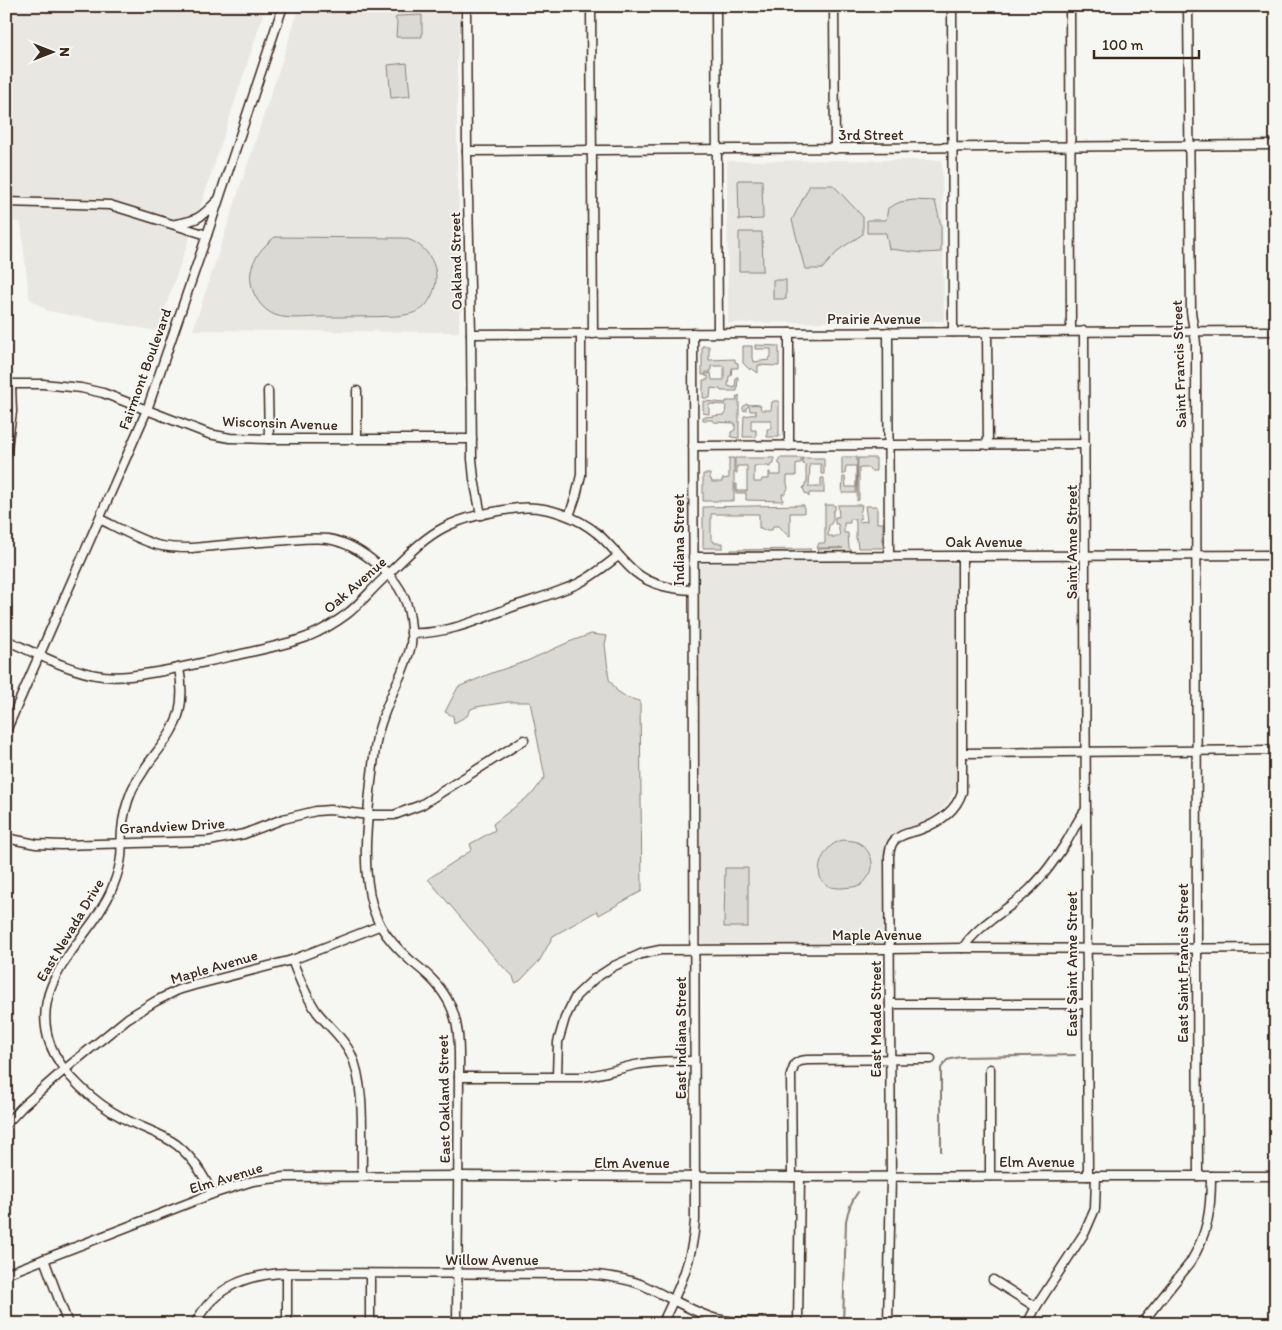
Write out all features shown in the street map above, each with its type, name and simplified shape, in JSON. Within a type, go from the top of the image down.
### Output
[{"type":"street","name":"Fairmont Boulevard","points":[[6,731],[147,410],[283,6]]},
{"type":"street","name":"Oakland Street","points":[[466,6],[472,439],[474,479],[481,515]]},
{"type":"street","points":[[591,6],[592,334]]},
{"type":"street","points":[[716,6],[718,333]]},
{"type":"street","points":[[834,6],[835,149]]},
{"type":"street","points":[[952,6],[953,332]]},
{"type":"street","points":[[1070,6],[1071,331]]},
{"type":"street","name":"Saint Francis Street","points":[[1188,6],[1191,311],[1196,344],[1196,751]]},
{"type":"street","name":"3rd Street","points":[[467,151],[1276,145]]},
{"type":"street","points":[[174,224],[201,217],[219,200]]},
{"type":"street","points":[[6,202],[110,205],[207,235]]},
{"type":"street","name":"Prairie Avenue","points":[[472,334],[1276,330]]},
{"type":"street","name":"Saint Anne Street","points":[[1084,331],[1086,752]]},
{"type":"street","points":[[888,332],[889,556]]},
{"type":"street","points":[[987,332],[988,445]]},
{"type":"street","name":"Indiana Street","points":[[692,333],[694,747]]},
{"type":"street","points":[[789,333],[789,446]]},
{"type":"street","points":[[569,516],[581,474],[581,334]]},
{"type":"street","points":[[6,454],[12,412],[9,384]]},
{"type":"street","name":"Wisconsin Avenue","points":[[9,384],[43,384],[81,388],[103,393],[209,434],[222,437],[243,439],[472,439]]},
{"type":"street","points":[[268,391],[269,439]]},
{"type":"street","points":[[357,391],[357,439]]},
{"type":"street","points":[[693,446],[1085,444]]},
{"type":"street","name":"Oak Avenue","points":[[6,640],[83,673],[117,677],[179,668],[272,647],[309,636],[335,622],[349,612],[389,573],[439,530],[456,522],[481,515],[522,508],[555,512],[584,523],[599,534],[635,572],[660,585],[675,589],[693,590]]},
{"type":"street","points":[[100,519],[142,540],[177,548],[329,539],[348,545],[389,573],[400,588],[405,599],[408,610],[411,645],[376,738],[368,815]]},
{"type":"street","name":"Oak Avenue","points":[[693,557],[1276,555]]},
{"type":"street","points":[[411,633],[422,634],[462,625],[569,587],[597,572],[618,556]]},
{"type":"street","points":[[962,556],[963,753],[1276,750]]},
{"type":"street","name":"East Nevada Drive","points":[[179,668],[182,698],[178,717],[172,731],[132,789],[122,828],[121,857],[118,873],[106,902],[56,974],[48,995],[45,1020],[51,1046],[64,1070],[81,1088],[102,1105],[124,1118],[159,1134],[178,1146],[207,1180],[212,1194]]},
{"type":"street","name":"Grandview Drive","points":[[6,838],[36,844],[61,845],[209,841],[244,834],[283,819],[316,811],[330,810],[368,815],[394,815],[421,805],[524,740]]},
{"type":"street","name":"East Indiana Street","points":[[662,1324],[683,1278],[694,1239],[694,747]]},
{"type":"street","name":"East Saint Francis Street","points":[[1196,751],[1198,1176]]},
{"type":"street","name":"East Saint Anne Street","points":[[1027,1324],[1085,1232],[1095,1209],[1092,1176],[1086,1004],[1086,752]]},
{"type":"street","name":"East Meade Street","points":[[888,1324],[890,848],[892,842],[900,836],[929,826],[955,806],[962,792],[963,753]]},
{"type":"street","points":[[963,948],[974,933],[1014,904],[1033,887],[1049,868],[1078,820],[1085,812]]},
{"type":"street","name":"East Oakland Street","points":[[368,815],[366,846],[367,883],[371,904],[379,926],[396,947],[432,978],[448,1000],[456,1023],[460,1077],[457,1324]]},
{"type":"street","name":"Maple Avenue","points":[[6,1124],[23,1106],[64,1070],[128,1018],[167,995],[195,985],[292,960],[379,926]]},
{"type":"street","name":"Maple Avenue","points":[[557,1076],[558,1042],[565,1018],[576,996],[614,966],[641,954],[660,950],[1276,948]]},
{"type":"street","points":[[292,960],[308,996],[318,1012],[345,1044],[357,1069],[360,1083],[362,1176]]},
{"type":"street","points":[[890,1004],[1086,1004]]},
{"type":"street","points":[[798,1323],[792,1068],[800,1061],[808,1060],[931,1059]]},
{"type":"street","points":[[460,1077],[592,1076],[649,1063],[694,1061]]},
{"type":"street","points":[[990,1069],[990,1176]]},
{"type":"street","points":[[1141,1324],[1196,1254],[1210,1214],[1211,1176]]},
{"type":"street","name":"Elm Avenue","points":[[6,1274],[240,1184],[284,1177],[1276,1176]]},
{"type":"street","points":[[44,1259],[68,1324]]},
{"type":"street","points":[[287,1273],[287,1324]]},
{"type":"street","name":"Willow Avenue","points":[[195,1324],[199,1316],[213,1300],[237,1283],[261,1275],[287,1273],[602,1276],[640,1284],[710,1317],[723,1320],[798,1323]]},
{"type":"street","points":[[370,1274],[370,1324]]},
{"type":"street","points":[[993,1280],[1036,1307]]},
{"type":"shaded area","points":[[6,6],[266,6],[201,205],[157,331],[48,311],[29,298],[21,222],[6,221]]},
{"type":"shaded area","points":[[300,6],[459,6],[457,158],[462,308],[459,314],[459,332],[193,330]]},
{"type":"shaded area","points":[[422,15],[422,37],[396,37],[397,22],[395,18],[399,16]]},
{"type":"shaded area","points":[[407,63],[410,96],[391,98],[388,65]]},
{"type":"shaded area","points":[[942,160],[944,321],[728,323],[727,161]]},
{"type":"shaded area","points":[[738,180],[762,180],[763,219],[739,220]]},
{"type":"shaded area","points":[[810,185],[833,185],[863,217],[863,234],[840,249],[822,269],[805,269],[792,220]]},
{"type":"shaded area","points":[[914,200],[935,201],[941,226],[941,252],[923,253],[889,249],[886,233],[867,233],[867,220],[886,220],[888,208],[900,202]]},
{"type":"shaded area","points":[[739,232],[762,232],[763,271],[739,271]]},
{"type":"shaded area","points":[[275,237],[403,238],[420,246],[431,259],[435,268],[435,286],[431,297],[424,307],[406,315],[298,318],[275,315],[266,310],[256,297],[252,287],[251,275],[257,256]]},
{"type":"shaded area","points":[[773,280],[786,280],[786,299],[773,299]]},
{"type":"shaded area","points":[[755,345],[779,346],[779,366],[758,365],[758,373],[751,368],[750,370],[743,363],[743,346],[752,346],[752,359],[754,362],[769,360],[771,357],[771,349],[755,349]]},
{"type":"shaded area","points":[[702,346],[709,346],[709,360],[735,359],[735,362],[738,363],[738,368],[732,368],[728,386],[735,388],[736,377],[738,377],[737,391],[721,391],[720,389],[711,388],[710,398],[703,398],[703,380],[708,380],[708,376],[705,376],[706,374],[711,373],[712,380],[724,380],[724,366],[711,366],[711,372],[706,372],[702,375]]},
{"type":"shaded area","points":[[739,395],[739,438],[731,437],[731,432],[735,430],[735,423],[703,420],[703,417],[725,415],[726,405],[709,404],[709,414],[703,413],[703,401],[726,403],[726,401],[737,401],[736,396],[738,397]]},
{"type":"shaded area","points":[[779,401],[779,437],[767,437],[767,429],[771,429],[771,420],[751,420],[751,430],[756,430],[756,437],[743,437],[744,416],[756,414],[756,411],[750,411],[749,406],[746,408],[746,411],[743,410],[743,407],[746,404],[758,405],[761,406],[762,410],[771,410],[772,402]]},
{"type":"shaded area","points":[[842,457],[857,457],[856,493],[842,493],[843,477],[845,477],[846,487],[856,487],[856,466],[846,466],[845,474],[842,474]]},
{"type":"shaded area","points":[[729,458],[734,458],[734,501],[703,501],[703,474],[710,474],[712,482],[722,482],[722,479],[729,478]]},
{"type":"shaded area","points":[[735,458],[774,458],[774,464],[770,465],[770,467],[754,466],[754,482],[769,479],[769,472],[770,475],[781,475],[779,458],[801,458],[801,463],[796,465],[796,476],[787,476],[788,488],[785,494],[782,494],[783,501],[746,500],[746,493],[736,493],[735,484],[737,484],[737,491],[747,491],[747,466],[737,466],[737,473],[735,473]]},
{"type":"shaded area","points":[[802,458],[824,458],[824,474],[821,474],[821,464],[810,464],[809,487],[821,487],[821,478],[824,478],[824,493],[809,493],[809,497],[805,493],[803,488],[807,482],[806,465],[803,464]]},
{"type":"shaded area","points":[[858,458],[876,458],[876,471],[870,471],[869,468],[859,468],[859,500],[857,501]]},
{"type":"shaded area","points":[[804,505],[804,513],[790,513],[790,537],[779,526],[773,526],[772,530],[762,530],[762,528],[759,528],[759,514],[711,514],[711,540],[714,543],[723,543],[723,548],[703,548],[703,507]]},
{"type":"shaded area","points":[[825,505],[835,505],[828,536],[833,536],[833,538],[840,536],[838,524],[835,524],[835,517],[839,517],[838,505],[862,505],[859,522],[867,521],[865,506],[877,506],[877,523],[883,523],[883,548],[858,548],[855,519],[850,519],[850,523],[844,523],[844,533],[848,533],[849,548],[853,552],[819,552],[818,549],[843,548],[817,548],[819,543],[825,543]]},
{"type":"shaded area","points":[[811,549],[809,552],[731,552],[731,550]]},
{"type":"shaded area","points":[[950,560],[956,566],[956,788],[947,804],[935,815],[891,834],[886,842],[884,855],[884,938],[882,942],[702,943],[700,939],[700,564]]},
{"type":"shaded area","points":[[591,634],[607,636],[605,644],[609,679],[617,691],[628,698],[640,701],[642,891],[599,915],[597,911],[553,936],[540,960],[520,981],[515,983],[513,976],[499,963],[428,879],[472,850],[470,844],[495,830],[493,824],[533,793],[545,777],[530,702],[508,702],[476,707],[471,709],[467,716],[454,723],[453,716],[445,712],[458,687]]},
{"type":"shaded area","points":[[843,840],[859,843],[866,849],[871,858],[871,873],[860,886],[832,887],[821,880],[819,869],[822,858],[832,845]]},
{"type":"shaded area","points":[[725,868],[748,868],[748,927],[724,927]]},
{"type":"waterway","points":[[941,1151],[941,1068],[947,1060],[960,1057],[1075,1055]]},
{"type":"waterway","points":[[843,1324],[846,1221],[850,1206],[858,1192]]}]
